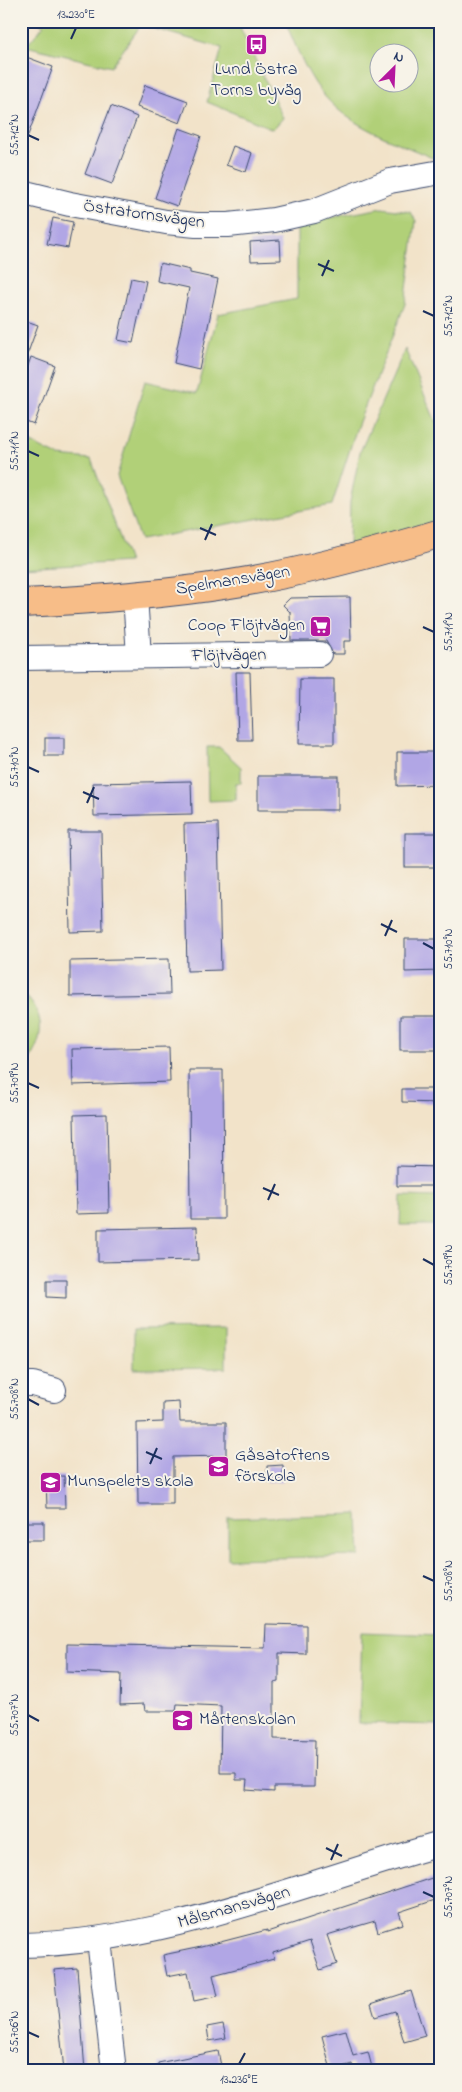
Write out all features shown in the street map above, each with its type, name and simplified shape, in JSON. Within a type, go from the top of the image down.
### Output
[{"type":"main road","name":"Spelmansvägen","points":[[21,603],[135,596],[239,582],[341,561],[441,533]]},
{"type":"street","name":"Östratornsvägen","points":[[21,192],[70,204],[166,222],[196,225],[228,225],[274,220],[314,211],[390,180],[441,172]]},
{"type":"street","points":[[135,596],[139,656]]},
{"type":"street","name":"Flöjtvägen","points":[[21,658],[318,654]]},
{"type":"street","points":[[21,1384],[33,1384],[54,1390]]},
{"type":"street","name":"Målsmansvägen","points":[[21,1945],[99,1940],[140,1933],[305,1888],[441,1844]]},
{"type":"street","points":[[99,1940],[114,2071]]},
{"type":"green space","points":[[31,21],[237,21],[283,118],[273,129],[207,102],[222,48],[141,25],[111,67],[26,46],[44,25]]},
{"type":"green space","points":[[285,21],[441,21],[441,172],[439,161],[367,129],[341,112],[323,94],[310,75]]},
{"type":"green space","points":[[382,208],[411,212],[416,221],[405,304],[357,427],[332,505],[140,540],[117,476],[145,381],[197,393],[218,314],[297,299],[297,224]]},
{"type":"green space","points":[[405,349],[441,434],[441,526],[349,547],[350,502],[360,452]]},
{"type":"green space","points":[[21,438],[58,456],[91,459],[129,562],[21,568]]},
{"type":"green space","points":[[207,747],[219,747],[241,767],[241,783],[236,783],[236,800],[208,801]]},
{"type":"green space","points":[[21,992],[35,1008],[39,1016],[40,1034],[34,1053],[28,1062],[21,1063]]},
{"type":"green space","points":[[401,1196],[441,1197],[441,1225],[400,1225]]},
{"type":"green space","points":[[226,1328],[226,1368],[134,1369],[134,1329]]},
{"type":"green space","points":[[358,1514],[360,1556],[228,1559],[228,1518]]},
{"type":"green space","points":[[362,1632],[441,1635],[441,1725],[359,1723]]},
{"type":"building","points":[[21,55],[53,67],[23,149],[21,149]]},
{"type":"building","points":[[145,85],[188,101],[180,123],[137,107]]},
{"type":"building","points":[[111,106],[137,117],[112,184],[85,174]]},
{"type":"building","points":[[179,128],[201,136],[177,206],[155,198]]},
{"type":"building","points":[[233,146],[252,153],[246,172],[226,165]]},
{"type":"building","points":[[53,218],[73,222],[68,248],[47,244]]},
{"type":"building","points":[[280,240],[281,260],[251,261],[250,242]]},
{"type":"building","points":[[160,263],[190,270],[190,273],[218,279],[199,369],[174,363],[189,288],[157,281]]},
{"type":"building","points":[[131,278],[146,281],[133,343],[118,340]]},
{"type":"building","points":[[21,319],[38,325],[23,366],[21,366]]},
{"type":"building","points":[[31,357],[55,366],[34,425],[21,420],[21,385]]},
{"type":"building","name":"Coop Flöjtvägen","points":[[350,597],[351,641],[344,641],[344,654],[333,654],[326,641],[291,641],[290,612],[283,605],[290,598]]},
{"type":"building","points":[[236,672],[250,672],[252,740],[238,740]]},
{"type":"building","points":[[300,679],[334,679],[334,744],[299,744]]},
{"type":"building","points":[[45,738],[64,738],[64,756],[45,756]]},
{"type":"building","points":[[397,752],[441,752],[441,785],[397,786]]},
{"type":"building","points":[[258,776],[338,776],[338,810],[258,810]]},
{"type":"building","points":[[191,781],[192,814],[94,816],[93,783]]},
{"type":"building","points":[[218,823],[221,970],[187,971],[184,824]]},
{"type":"building","points":[[68,831],[101,831],[103,931],[70,932]]},
{"type":"building","points":[[405,833],[441,833],[441,867],[405,867]]},
{"type":"building","points":[[405,939],[441,939],[441,971],[405,972]]},
{"type":"building","points":[[169,959],[170,994],[70,996],[70,961]]},
{"type":"building","points":[[400,1016],[441,1016],[441,1050],[400,1050]]},
{"type":"building","points":[[169,1047],[170,1082],[73,1085],[72,1049]]},
{"type":"building","points":[[189,1070],[223,1070],[224,1219],[190,1219]]},
{"type":"building","points":[[402,1089],[441,1089],[441,1103],[402,1102]]},
{"type":"building","points":[[107,1114],[109,1213],[76,1214],[74,1115]]},
{"type":"building","points":[[397,1166],[441,1167],[441,1186],[397,1186]]},
{"type":"building","points":[[197,1227],[198,1260],[98,1262],[98,1229]]},
{"type":"building","points":[[47,1280],[66,1280],[66,1298],[47,1297]]},
{"type":"building","name":"Gåsatoftens förskola","points":[[179,1402],[180,1422],[226,1422],[226,1456],[173,1457],[173,1504],[138,1504],[137,1423],[163,1422],[163,1403]]},
{"type":"building","points":[[283,1465],[283,1481],[267,1482],[267,1466]]},
{"type":"building","points":[[64,1476],[65,1508],[47,1508],[46,1477]]},
{"type":"building","points":[[26,1522],[44,1522],[44,1540],[26,1540]]},
{"type":"building","points":[[266,1624],[306,1625],[306,1654],[279,1653],[279,1682],[274,1683],[274,1739],[315,1740],[314,1787],[274,1787],[274,1792],[246,1790],[247,1780],[236,1780],[236,1773],[220,1773],[221,1706],[177,1704],[176,1711],[145,1711],[144,1704],[120,1705],[121,1674],[67,1672],[67,1644],[265,1648]]},
{"type":"building","points":[[441,1875],[441,1898],[399,1912],[403,1924],[378,1932],[375,1921],[327,1935],[337,1964],[320,1970],[310,1941],[273,1953],[274,1959],[213,1975],[218,1996],[194,2001],[188,1972],[167,1976],[163,1955],[267,1930],[267,1932]]},
{"type":"building","points":[[77,1968],[85,2071],[64,2071],[54,1970]]},
{"type":"building","points":[[411,1991],[425,2036],[404,2042],[395,2011],[375,2017],[371,2004]]},
{"type":"building","points":[[223,2024],[226,2038],[209,2041],[207,2027]]},
{"type":"building","points":[[346,2030],[353,2056],[368,2052],[373,2071],[354,2071],[352,2064],[331,2070],[322,2036]]},
{"type":"building","points":[[218,2051],[222,2071],[158,2071],[158,2063]]},
{"type":"place","name":"Lund Östra Torns byväg","points":[[256,45]]},
{"type":"place","name":"Coop Flöjtvägen","points":[[321,626]]},
{"type":"place","name":"Gåsatoftens förskola","points":[[219,1466]]},
{"type":"place","name":"Munspelets skola","points":[[51,1482]]},
{"type":"place","name":"Mårtenskolan","points":[[183,1720]]}]
